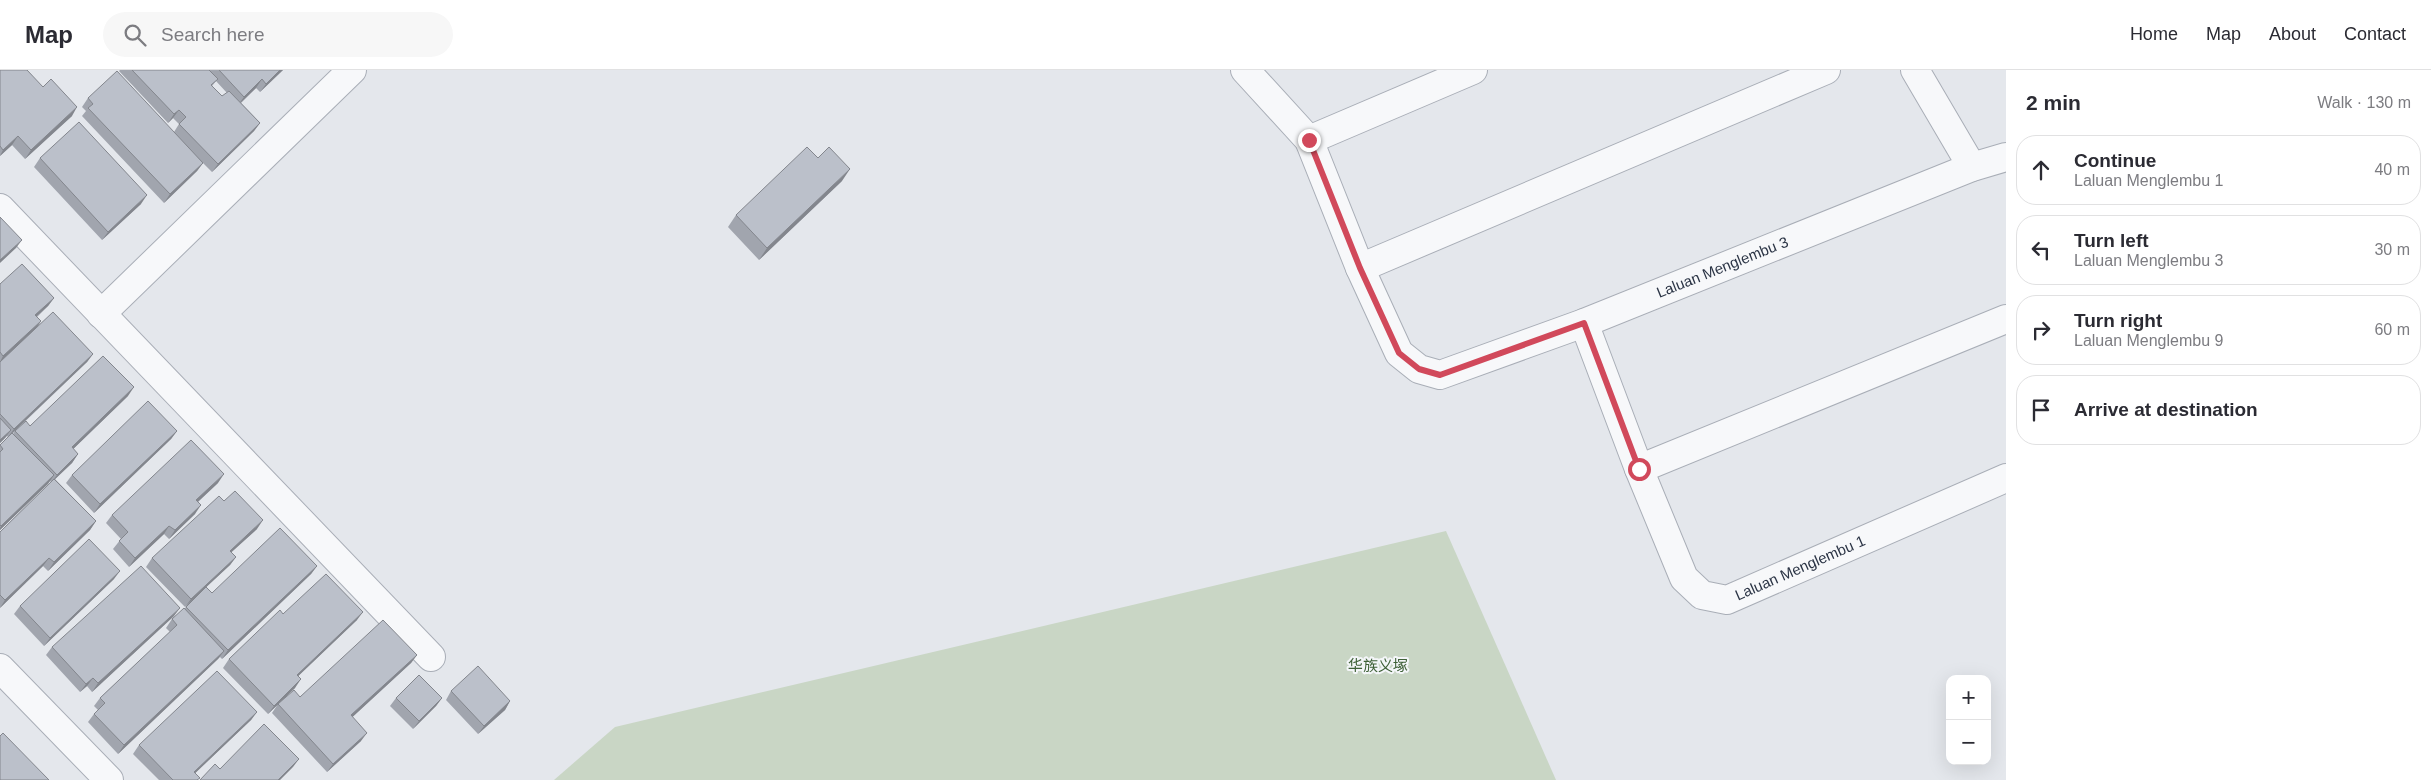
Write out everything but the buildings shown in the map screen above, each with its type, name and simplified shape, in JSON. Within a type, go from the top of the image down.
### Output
[{"type":"street","points":[[101,314],[352,70]]},
{"type":"street","points":[[1245,70],[1309,140],[1360,268],[1826,70]]},
{"type":"street","points":[[1309,140],[1473,70]]},
{"type":"street","points":[[1915,70],[1972,167]]},
{"type":"street","name":"Laluan Menglembu 3","points":[[1360,268],[1399,353],[1419,369],[1440,375],[1584,323],[1972,167],[2006,157]]},
{"type":"street","points":[[0,208],[431,657]]},
{"type":"street","points":[[1639,469],[2006,319]]},
{"type":"street","name":"Laluan Menglembu 1","points":[[1584,323],[1639,469],[1684,578],[1702,596],[1728,600],[2006,478]]},
{"type":"street","points":[[0,668],[109,780]]},
{"type":"green space","name":"华族义塚","points":[[1446,531],[1556,780],[554,780],[615,727]]},
{"type":"route","points":[[1309,140],[1360,268],[1399,353],[1419,369],[1440,375],[1584,323],[1639,469]]}]
